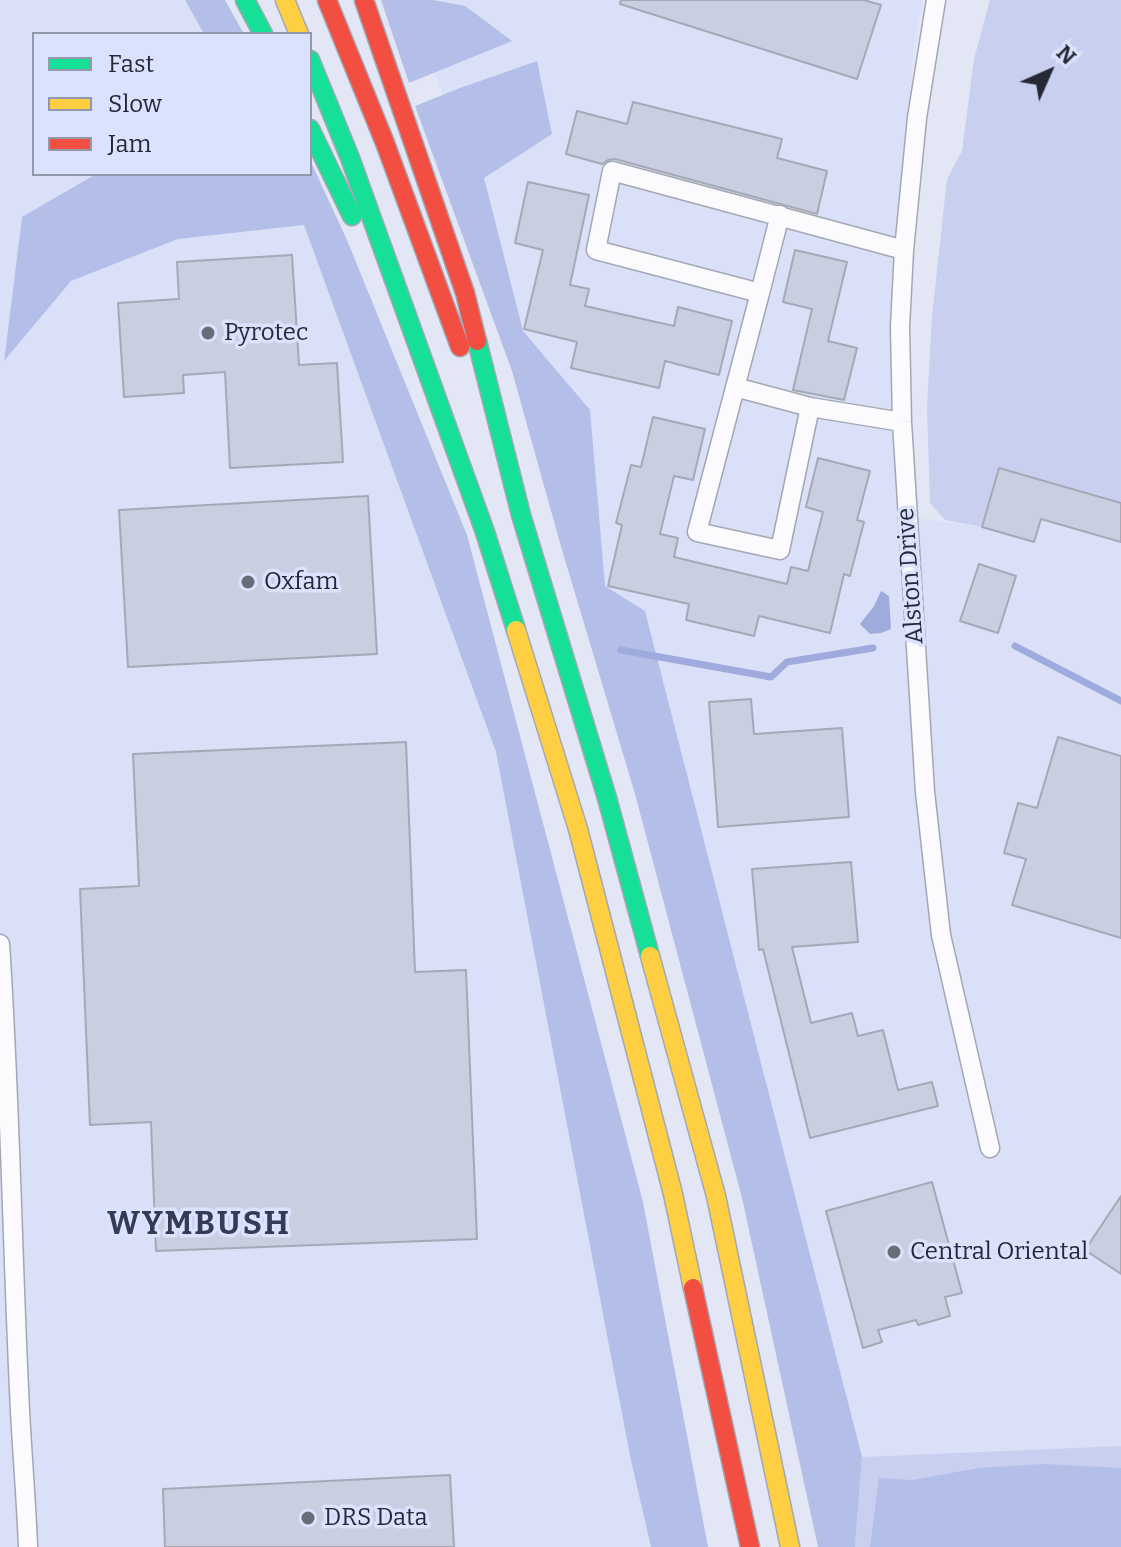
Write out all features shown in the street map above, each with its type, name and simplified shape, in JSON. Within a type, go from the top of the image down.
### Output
[{"type":"highway","points":[[245,0],[262,32]]},
{"type":"highway","points":[[285,0],[298,32]]},
{"type":"highway","points":[[327,0],[385,143],[521,515]]},
{"type":"highway","points":[[364,0],[465,293],[521,515],[607,798],[716,1196],[790,1547]]},
{"type":"highway","points":[[312,65],[350,158],[485,532],[578,829],[673,1194],[750,1547]]},
{"type":"highway","points":[[312,133],[434,389]]},
{"type":"street","name":"Alston Drive","points":[[936,0],[917,118],[904,250],[900,327],[902,422],[925,792],[941,935],[990,1148]]},
{"type":"street","points":[[760,293],[596,250],[612,171],[904,250]]},
{"type":"street","points":[[780,215],[697,532],[780,550],[810,407]]},
{"type":"street","points":[[735,387],[810,407],[902,422]]},
{"type":"street","points":[[0,944],[5,1010],[5,1187],[28,1547]]},
{"type":"shaded area","points":[[0,0],[184,0],[203,32],[32,32],[32,176],[93,176],[22,217],[4,359],[71,281],[178,239],[304,225],[414,515],[496,752],[630,1456],[651,1547],[0,1547]]},
{"type":"shaded area","points":[[185,0],[225,0],[243,32],[203,32]]},
{"type":"shaded area","points":[[381,0],[433,0],[465,6],[512,41],[409,83]]},
{"type":"shaded area","points":[[409,0],[923,0],[913,53],[904,247],[901,516],[982,527],[999,468],[1121,503],[1121,1446],[862,1457],[783,1149]]},
{"type":"shaded area","points":[[990,0],[1121,0],[1121,503],[1000,468],[982,527],[945,520],[930,503],[927,407],[932,316],[947,179],[962,151],[974,59]]},
{"type":"shaded area","points":[[537,61],[552,134],[484,178],[523,331],[590,410],[605,586],[645,611],[862,1457],[855,1547],[818,1547],[742,1198],[635,794],[512,371],[415,106]]},
{"type":"shaded area","points":[[312,164],[347,240],[467,535],[643,1202],[708,1547],[651,1547],[630,1456],[496,752],[304,225],[178,239],[71,281],[4,361],[22,217],[93,176],[312,176]]},
{"type":"shaded area","points":[[881,591],[889,596],[891,629],[870,634],[860,624]]},
{"type":"shaded area","points":[[1121,1446],[1121,1547],[855,1547],[862,1457]]},
{"type":"shaded area","points":[[1044,1464],[1121,1468],[1121,1547],[870,1547],[879,1478],[912,1480],[979,1468]]},
{"type":"building","points":[[621,0],[864,0],[881,5],[857,79],[620,4]]},
{"type":"building","points":[[633,102],[782,139],[777,158],[827,171],[817,214],[615,159],[602,164],[566,154],[577,111],[627,124]]},
{"type":"building","points":[[528,182],[589,195],[570,285],[589,289],[585,306],[674,326],[678,307],[732,321],[719,375],[665,361],[659,388],[571,368],[577,342],[524,329],[543,250],[515,243]]},
{"type":"building","points":[[795,250],[847,262],[828,341],[857,348],[844,400],[793,390],[812,309],[783,302]]},
{"type":"building","name":"Pyrotec","points":[[292,255],[299,365],[337,363],[343,462],[230,468],[225,372],[183,375],[184,393],[124,397],[118,303],[179,299],[177,262]]},
{"type":"building","points":[[653,417],[705,429],[693,480],[674,476],[660,534],[678,538],[674,557],[787,584],[791,567],[808,571],[823,512],[806,507],[818,458],[870,471],[857,520],[864,522],[850,576],[844,574],[830,633],[759,616],[754,636],[686,620],[689,604],[608,586],[622,525],[616,523],[631,465],[641,467]]},
{"type":"building","points":[[999,468],[1121,503],[1121,542],[1041,519],[1034,542],[982,527]]},
{"type":"building","name":"Oxfam","points":[[368,496],[377,654],[128,667],[119,510]]},
{"type":"building","points":[[979,564],[1016,576],[998,633],[960,621]]},
{"type":"building","points":[[751,699],[754,734],[842,728],[849,817],[718,827],[709,702]]},
{"type":"building","points":[[1058,737],[1121,756],[1121,938],[1012,905],[1026,859],[1004,853],[1018,803],[1037,808]]},
{"type":"building","points":[[406,742],[415,972],[466,970],[477,1239],[156,1251],[151,1122],[90,1125],[80,889],[139,886],[133,754]]},
{"type":"building","points":[[851,862],[858,942],[792,947],[811,1023],[852,1013],[858,1036],[883,1030],[898,1090],[932,1082],[938,1106],[810,1138],[763,949],[759,950],[752,869]]},
{"type":"building","name":"Central Oriental","points":[[932,1182],[962,1293],[945,1297],[950,1316],[918,1325],[916,1320],[878,1330],[882,1342],[863,1348],[826,1211]]},
{"type":"building","points":[[1121,1196],[1121,1274],[1085,1250]]},
{"type":"building","name":"DRS Data","points":[[450,1475],[454,1547],[165,1547],[163,1489]]},
{"type":"waterway","points":[[1015,646],[1121,701]]},
{"type":"waterway","points":[[621,650],[771,677],[787,662],[873,648]]},
{"type":"traffic: fast","points":[[245,0],[262,32]]},
{"type":"traffic: fast","points":[[312,65],[350,158],[485,532],[516,630]]},
{"type":"traffic: fast","points":[[312,133],[352,216]]},
{"type":"traffic: fast","points":[[477,341],[521,515],[607,798],[650,956]]},
{"type":"traffic: slow","points":[[285,0],[298,32]]},
{"type":"traffic: slow","points":[[516,630],[578,829],[673,1194],[693,1288]]},
{"type":"traffic: slow","points":[[650,956],[716,1196],[790,1547]]},
{"type":"traffic: jam","points":[[327,0],[385,143],[460,347]]},
{"type":"traffic: jam","points":[[364,0],[465,293],[477,341]]},
{"type":"traffic: jam","points":[[693,1288],[750,1547]]},
{"type":"place","name":"Pyrotec","points":[[208,333]]},
{"type":"place","name":"Oxfam","points":[[248,582]]},
{"type":"place","name":"Central Oriental","points":[[894,1252]]},
{"type":"place","name":"DRS Data","points":[[308,1518]]},
{"type":"district","name":"WYMBUSH","points":[[199,1225]]}]
